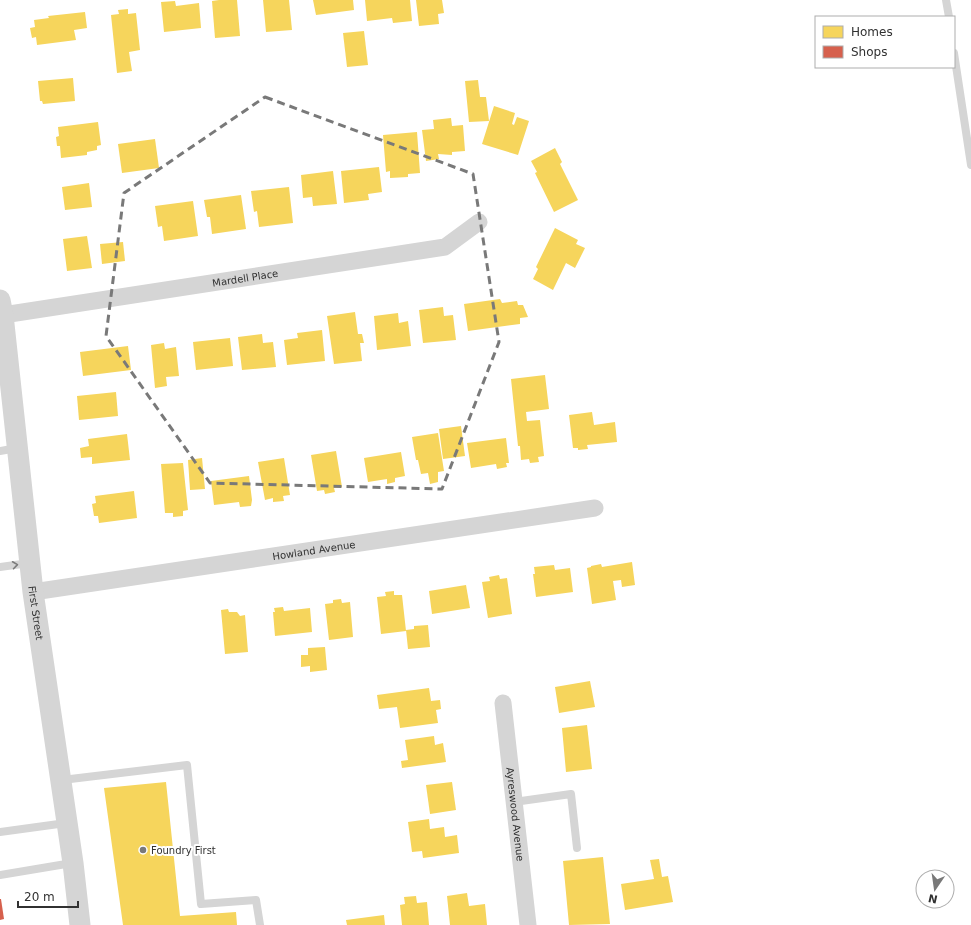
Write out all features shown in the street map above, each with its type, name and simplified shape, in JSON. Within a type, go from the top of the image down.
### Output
[{"type":"street","name":"Mardell Place","points":[[1,307],[445,247],[479,222]]},
{"type":"street","name":"First Street","points":[[1,307],[9,449],[30,563],[73,863],[80,925]]},
{"type":"street","name":"Howland Avenue","points":[[33,592],[596,508]]},
{"type":"street","name":"Ayreswood Avenue","points":[[503,703],[528,925]]},
{"type":"lane","points":[[946,0],[949,16]]},
{"type":"lane","points":[[955,60],[971,165]]},
{"type":"lane","points":[[0,567],[30,563]]},
{"type":"lane","points":[[61,780],[187,765],[201,904],[256,900],[260,925]]},
{"type":"lane","points":[[514,802],[571,794],[577,848]]},
{"type":"lane","points":[[0,832],[67,822]]},
{"type":"lane","points":[[0,875],[73,863]]},
{"type":"highlighted area","points":[[265,97],[473,174],[499,342],[442,489],[210,483],[106,336],[124,193]]},
{"type":"building: Homes","points":[[237,0],[240,36],[215,38],[212,1]]},
{"type":"building: Homes","points":[[263,0],[289,0],[292,30],[266,32]]},
{"type":"building: Homes","points":[[313,0],[353,0],[354,10],[316,15]]},
{"type":"building: Homes","points":[[365,0],[410,0],[412,21],[393,23],[392,18],[367,21]]},
{"type":"building: Homes","points":[[416,0],[442,0],[444,13],[438,14],[439,24],[419,26]]},
{"type":"building: Homes","points":[[175,1],[176,6],[199,3],[201,28],[164,32],[161,2]]},
{"type":"building: Homes","points":[[128,9],[128,14],[136,13],[140,50],[129,52],[132,71],[117,73],[111,15],[119,14],[118,10]]},
{"type":"building: Homes","points":[[85,12],[87,28],[74,30],[76,40],[37,45],[36,37],[32,38],[30,28],[35,27],[34,20],[49,18],[48,16]]},
{"type":"building: Homes","points":[[364,31],[368,65],[347,67],[343,33]]},
{"type":"building: Homes","points":[[73,78],[75,101],[43,104],[42,101],[40,101],[38,81]]},
{"type":"building: Homes","points":[[478,80],[480,97],[486,97],[489,121],[469,122],[465,81]]},
{"type":"building: Homes","points":[[494,106],[515,113],[512,124],[514,125],[517,117],[529,121],[518,155],[482,144]]},
{"type":"building: Homes","points":[[451,118],[452,126],[463,125],[465,151],[452,152],[452,155],[438,154],[439,159],[426,161],[422,130],[434,129],[433,120]]},
{"type":"building: Homes","points":[[98,122],[101,145],[97,146],[97,150],[87,152],[87,155],[61,158],[60,146],[57,146],[56,137],[59,136],[58,127]]},
{"type":"building: Homes","points":[[417,132],[420,173],[408,174],[408,177],[390,178],[390,171],[386,172],[383,135]]},
{"type":"building: Homes","points":[[155,139],[159,168],[122,173],[118,144]]},
{"type":"building: Homes","points":[[555,148],[562,162],[560,164],[578,200],[554,212],[535,173],[537,172],[531,161]]},
{"type":"building: Homes","points":[[379,167],[382,192],[368,194],[369,200],[344,203],[341,171]]},
{"type":"building: Homes","points":[[333,171],[337,204],[313,206],[312,197],[303,198],[301,175]]},
{"type":"building: Homes","points":[[89,183],[92,207],[65,210],[62,187]]},
{"type":"building: Homes","points":[[289,187],[293,223],[259,227],[257,211],[254,212],[251,191]]},
{"type":"building: Homes","points":[[241,195],[246,229],[212,234],[210,217],[207,217],[204,200]]},
{"type":"building: Homes","points":[[193,201],[198,236],[164,241],[162,226],[158,227],[155,206]]},
{"type":"building: Homes","points":[[555,228],[578,240],[576,244],[585,248],[575,268],[566,263],[553,290],[533,279],[538,269],[536,267]]},
{"type":"building: Homes","points":[[87,236],[92,268],[67,271],[63,239]]},
{"type":"building: Homes","points":[[123,242],[125,261],[102,264],[100,244]]},
{"type":"building: Homes","points":[[500,299],[502,303],[517,301],[518,305],[523,305],[528,317],[520,318],[520,324],[468,331],[464,304]]},
{"type":"building: Homes","points":[[443,307],[444,316],[453,315],[456,340],[423,343],[419,310]]},
{"type":"building: Homes","points":[[355,312],[358,334],[362,334],[364,343],[360,343],[362,361],[334,364],[327,316]]},
{"type":"building: Homes","points":[[398,313],[399,323],[408,321],[411,346],[377,350],[374,316]]},
{"type":"building: Homes","points":[[322,330],[325,361],[287,365],[284,340],[298,338],[297,333]]},
{"type":"building: Homes","points":[[262,334],[263,343],[273,342],[276,367],[242,370],[238,337]]},
{"type":"building: Homes","points":[[230,338],[233,366],[196,370],[193,342]]},
{"type":"building: Homes","points":[[164,343],[165,349],[176,347],[179,376],[166,377],[167,386],[155,388],[151,345]]},
{"type":"building: Homes","points":[[128,346],[131,370],[83,376],[80,352]]},
{"type":"building: Homes","points":[[545,375],[549,409],[526,412],[527,421],[540,420],[544,456],[538,457],[539,462],[530,463],[529,459],[521,460],[520,446],[518,446],[511,379]]},
{"type":"building: Homes","points":[[116,392],[118,416],[79,420],[77,396]]},
{"type":"building: Homes","points":[[592,412],[594,425],[615,422],[617,442],[587,445],[588,449],[578,450],[578,448],[573,448],[569,415]]},
{"type":"building: Homes","points":[[461,426],[465,456],[443,459],[439,429]]},
{"type":"building: Homes","points":[[438,433],[444,471],[438,472],[438,482],[430,484],[428,473],[421,474],[418,460],[416,460],[412,437]]},
{"type":"building: Homes","points":[[127,434],[130,460],[92,464],[92,457],[81,458],[80,448],[89,446],[88,439]]},
{"type":"building: Homes","points":[[506,438],[509,463],[506,463],[507,467],[497,469],[496,464],[471,468],[467,443]]},
{"type":"building: Homes","points":[[336,451],[342,487],[334,488],[335,492],[325,494],[324,490],[317,491],[311,455]]},
{"type":"building: Homes","points":[[401,452],[405,476],[395,478],[395,482],[387,484],[387,479],[368,482],[364,458]]},
{"type":"building: Homes","points":[[202,458],[205,489],[190,490],[188,460]]},
{"type":"building: Homes","points":[[284,458],[290,495],[283,496],[284,501],[273,502],[273,498],[265,500],[258,462]]},
{"type":"building: Homes","points":[[183,463],[188,510],[183,511],[183,516],[173,517],[173,513],[165,513],[161,464]]},
{"type":"building: Homes","points":[[249,476],[252,500],[251,506],[240,507],[239,502],[214,505],[211,481]]},
{"type":"building: Homes","points":[[134,491],[137,518],[99,523],[98,516],[94,516],[92,504],[96,503],[95,496]]},
{"type":"building: Homes","points":[[632,562],[635,585],[622,587],[621,580],[613,581],[616,600],[592,604],[587,568],[601,564],[602,567]]},
{"type":"building: Homes","points":[[554,565],[555,570],[570,568],[573,592],[536,597],[533,574],[535,574],[534,567]]},
{"type":"building: Homes","points":[[499,575],[500,579],[507,578],[512,614],[488,618],[482,582],[490,581],[489,577]]},
{"type":"building: Homes","points":[[466,585],[470,608],[432,614],[429,591]]},
{"type":"building: Homes","points":[[394,591],[394,595],[402,595],[406,631],[381,634],[377,597],[386,596],[385,592]]},
{"type":"building: Homes","points":[[341,599],[342,603],[350,602],[353,637],[329,640],[325,604],[333,603],[333,600]]},
{"type":"building: Homes","points":[[283,607],[284,611],[310,608],[312,632],[275,636],[274,608]]},
{"type":"building: Homes","points":[[228,609],[229,612],[237,612],[240,616],[245,615],[248,652],[225,654],[221,610]]},
{"type":"building: Homes","points":[[428,625],[430,647],[408,649],[406,630],[414,629],[414,626]]},
{"type":"building: Homes","points":[[325,647],[327,670],[310,672],[310,666],[301,667],[301,655],[308,655],[308,648]]},
{"type":"building: Homes","points":[[590,681],[595,707],[559,713],[555,687]]},
{"type":"building: Homes","points":[[429,688],[431,701],[440,700],[441,709],[436,710],[438,723],[400,728],[397,707],[379,709],[377,695]]},
{"type":"building: Homes","points":[[587,725],[592,769],[566,772],[562,728]]},
{"type":"building: Homes","points":[[434,736],[435,745],[443,743],[446,762],[402,768],[401,761],[408,760],[405,740]]},
{"type":"building: Homes","name":"Foundry First","points":[[166,782],[180,916],[236,912],[237,925],[123,925],[104,788]]},
{"type":"building: Homes","points":[[452,782],[456,810],[430,814],[426,785]]},
{"type":"building: Homes","points":[[429,819],[430,829],[444,827],[445,837],[457,835],[459,853],[423,858],[422,851],[412,852],[408,822]]},
{"type":"building: Homes","points":[[603,857],[610,924],[569,925],[563,861]]},
{"type":"building: Homes","points":[[659,859],[662,877],[668,876],[673,902],[625,910],[621,884],[654,879],[650,860]]},
{"type":"building: Homes","points":[[467,893],[469,906],[485,904],[487,925],[450,925],[447,896]]},
{"type":"building: Homes","points":[[416,896],[417,903],[427,902],[429,925],[402,925],[400,905],[405,904],[404,897]]},
{"type":"building: Homes","points":[[384,915],[385,925],[347,925],[346,920]]},
{"type":"building: Shops","points":[[0,899],[4,919],[0,920]]},
{"type":"place","name":"Foundry First","points":[[143,850]]}]
